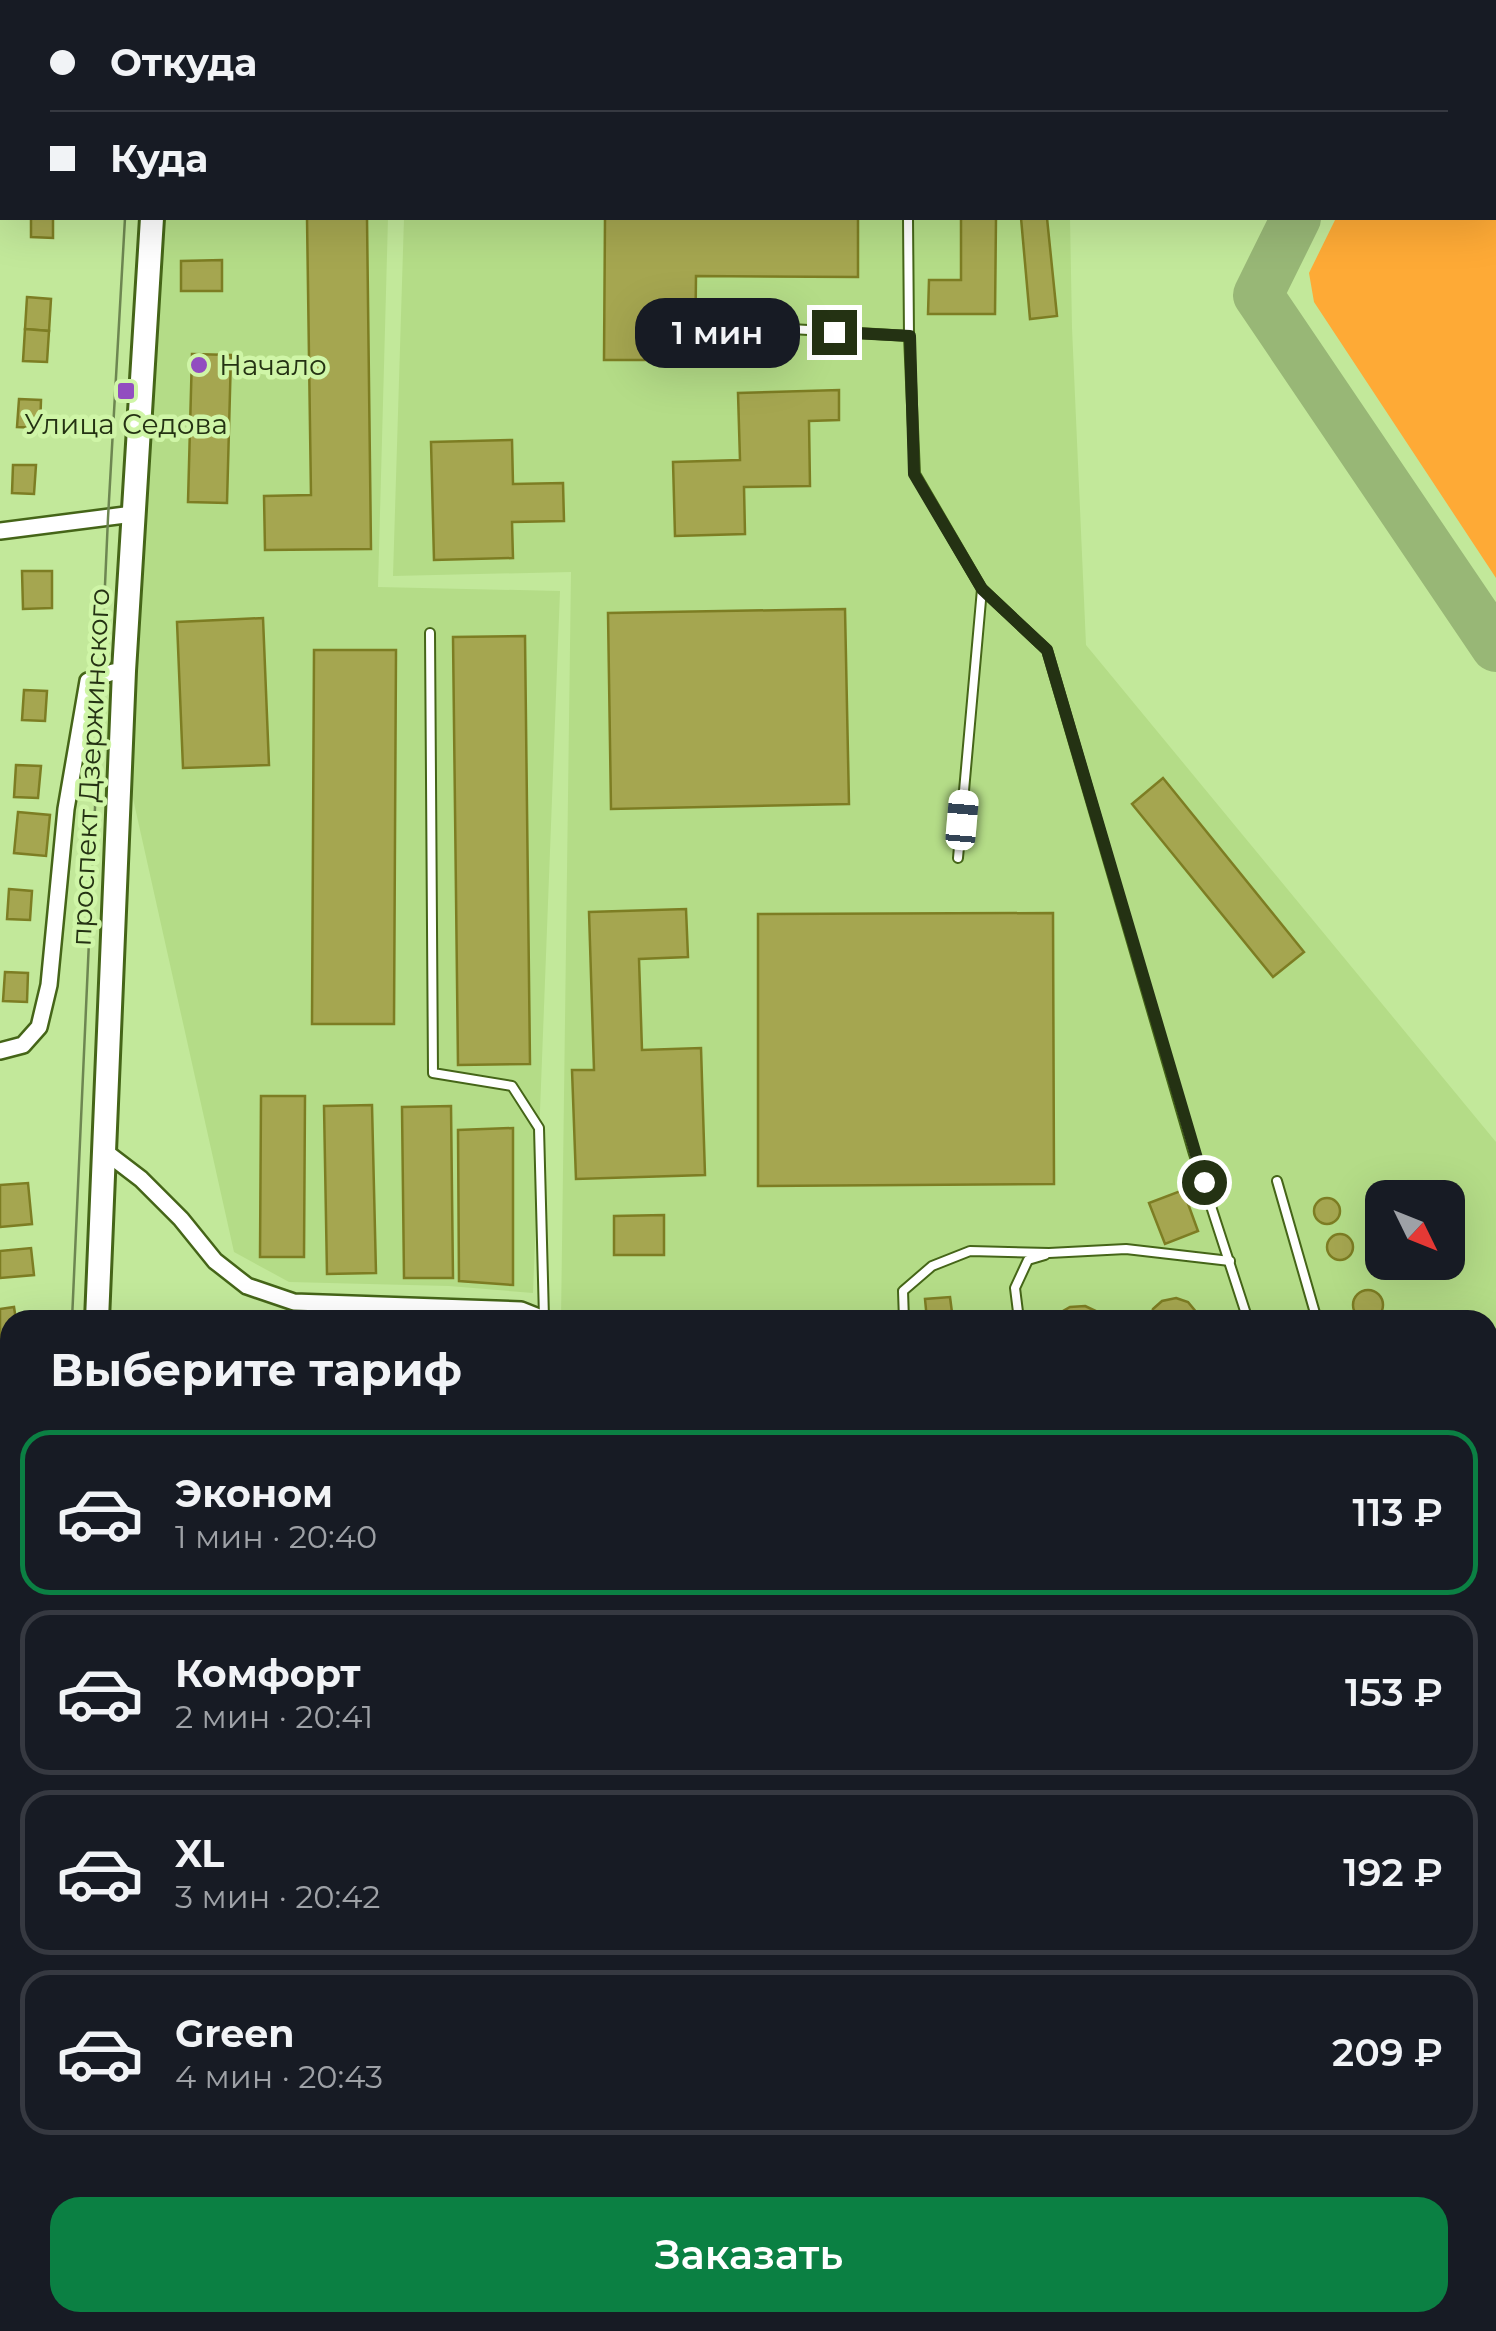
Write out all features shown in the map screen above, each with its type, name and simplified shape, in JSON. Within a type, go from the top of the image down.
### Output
[{"type":"main road","name":"проспект Дзержинского","points":[[97,1310],[124,671],[152,220]]},
{"type":"street","points":[[0,531],[133,514]]},
{"type":"street","points":[[0,1050],[23,1045],[39,1027],[46,999],[66,809],[88,680],[124,671]]},
{"type":"street","points":[[103,1150],[141,1179],[182,1219],[214,1261],[246,1286],[294,1302],[521,1310]]},
{"type":"lane","points":[[908,220],[914,474],[982,589],[1047,650],[1194,1154],[1245,1310]]},
{"type":"lane","points":[[758,328],[910,336]]},
{"type":"lane","points":[[958,858],[982,589]]},
{"type":"lane","points":[[430,632],[433,1073],[512,1086],[539,1128],[545,1310]]},
{"type":"lane","points":[[1276,1180],[1315,1310]]},
{"type":"lane","points":[[904,1310],[903,1291],[932,1266],[970,1251],[1049,1253],[1126,1249],[1230,1261]]},
{"type":"lane","points":[[1018,1310],[1015,1288],[1028,1260],[1049,1253]]},
{"type":"shaded area","points":[[150,220],[388,220],[378,587],[560,591],[533,1293],[449,1286],[289,1282],[234,1252],[126,767]]},
{"type":"shaded area","points":[[404,220],[1070,220],[1086,645],[1496,1142],[1496,1310],[561,1310],[571,572],[393,576]]},
{"type":"shaded area","points":[[1335,220],[1496,220],[1496,578],[1314,302],[1309,273]]},
{"type":"building","points":[[31,220],[53,220],[53,238],[31,237]]},
{"type":"building","points":[[307,220],[367,220],[371,549],[265,550],[264,496],[311,495]]},
{"type":"building","points":[[605,220],[858,220],[858,277],[696,276],[695,360],[604,360]]},
{"type":"building","points":[[961,220],[996,220],[995,314],[928,314],[929,280],[961,280]]},
{"type":"building","points":[[1021,220],[1047,220],[1057,316],[1030,319]]},
{"type":"building","points":[[222,260],[222,291],[181,291],[181,261]]},
{"type":"building","points":[[27,297],[51,299],[49,331],[25,329]]},
{"type":"building","points":[[25,329],[49,331],[47,362],[23,361]]},
{"type":"building","points":[[192,354],[231,355],[227,503],[188,502]]},
{"type":"building","points":[[839,390],[839,420],[809,421],[810,486],[744,487],[745,534],[675,536],[673,462],[740,460],[738,393]]},
{"type":"building","points":[[19,399],[41,400],[40,428],[17,427]]},
{"type":"building","points":[[512,440],[513,484],[563,483],[564,521],[512,522],[513,558],[434,560],[431,442]]},
{"type":"building","points":[[13,465],[36,465],[34,494],[12,493]]},
{"type":"building","points":[[22,571],[52,571],[52,608],[23,609]]},
{"type":"building","points":[[845,609],[849,804],[611,809],[608,613]]},
{"type":"building","points":[[263,618],[269,765],[183,768],[177,622]]},
{"type":"building","points":[[525,636],[530,1064],[458,1065],[453,637]]},
{"type":"building","points":[[314,650],[396,650],[394,1024],[312,1024]]},
{"type":"building","points":[[24,690],[47,691],[45,721],[22,720]]},
{"type":"building","points":[[16,765],[41,766],[38,798],[14,797]]},
{"type":"building","points":[[1163,778],[1304,952],[1273,977],[1132,804]]},
{"type":"building","points":[[18,812],[50,815],[46,856],[14,853]]},
{"type":"building","points":[[9,889],[32,891],[30,920],[7,919]]},
{"type":"building","points":[[686,909],[688,957],[639,959],[642,1050],[701,1048],[705,1175],[576,1179],[572,1070],[594,1070],[589,912]]},
{"type":"building","points":[[1053,913],[1054,1184],[758,1186],[758,914]]},
{"type":"building","points":[[5,972],[28,973],[27,1002],[3,1001]]},
{"type":"building","points":[[261,1096],[305,1096],[304,1257],[260,1257]]},
{"type":"building","points":[[372,1105],[376,1273],[327,1274],[324,1106]]},
{"type":"building","points":[[451,1106],[453,1278],[404,1278],[402,1107]]},
{"type":"building","points":[[513,1128],[513,1285],[459,1281],[458,1130]]},
{"type":"building","points":[[28,1183],[32,1224],[0,1227],[0,1185]]},
{"type":"building","points":[[1183,1190],[1198,1231],[1165,1244],[1149,1203]]},
{"type":"building","points":[[1327,1198],[1336,1202],[1340,1211],[1336,1220],[1327,1224],[1318,1220],[1314,1211],[1318,1202]]},
{"type":"building","points":[[664,1215],[664,1255],[614,1255],[614,1216]]},
{"type":"building","points":[[1340,1234],[1349,1238],[1353,1247],[1349,1256],[1340,1260],[1331,1256],[1327,1247],[1331,1238]]},
{"type":"building","points":[[31,1248],[34,1275],[0,1278],[0,1251]]},
{"type":"building","points":[[1362,1291],[1374,1291],[1382,1299],[1382,1310],[1354,1310],[1354,1299]]},
{"type":"building","points":[[950,1297],[952,1310],[926,1310],[925,1299]]},
{"type":"building","points":[[1176,1298],[1188,1302],[1195,1310],[1153,1310],[1162,1301]]},
{"type":"building","points":[[1085,1306],[1094,1310],[1065,1310]]},
{"type":"taxiway","points":[[1295,220],[1258,295],[1496,647]]},
{"type":"tram line","points":[[72,1310],[125,220]]},
{"type":"place","name":"Начало","points":[[199,365]]},
{"type":"place","name":"Улица Седова","points":[[126,391]]},
{"type":"route","points":[[834,332],[910,336],[914,474],[982,589],[1047,650],[1204,1182]]}]
